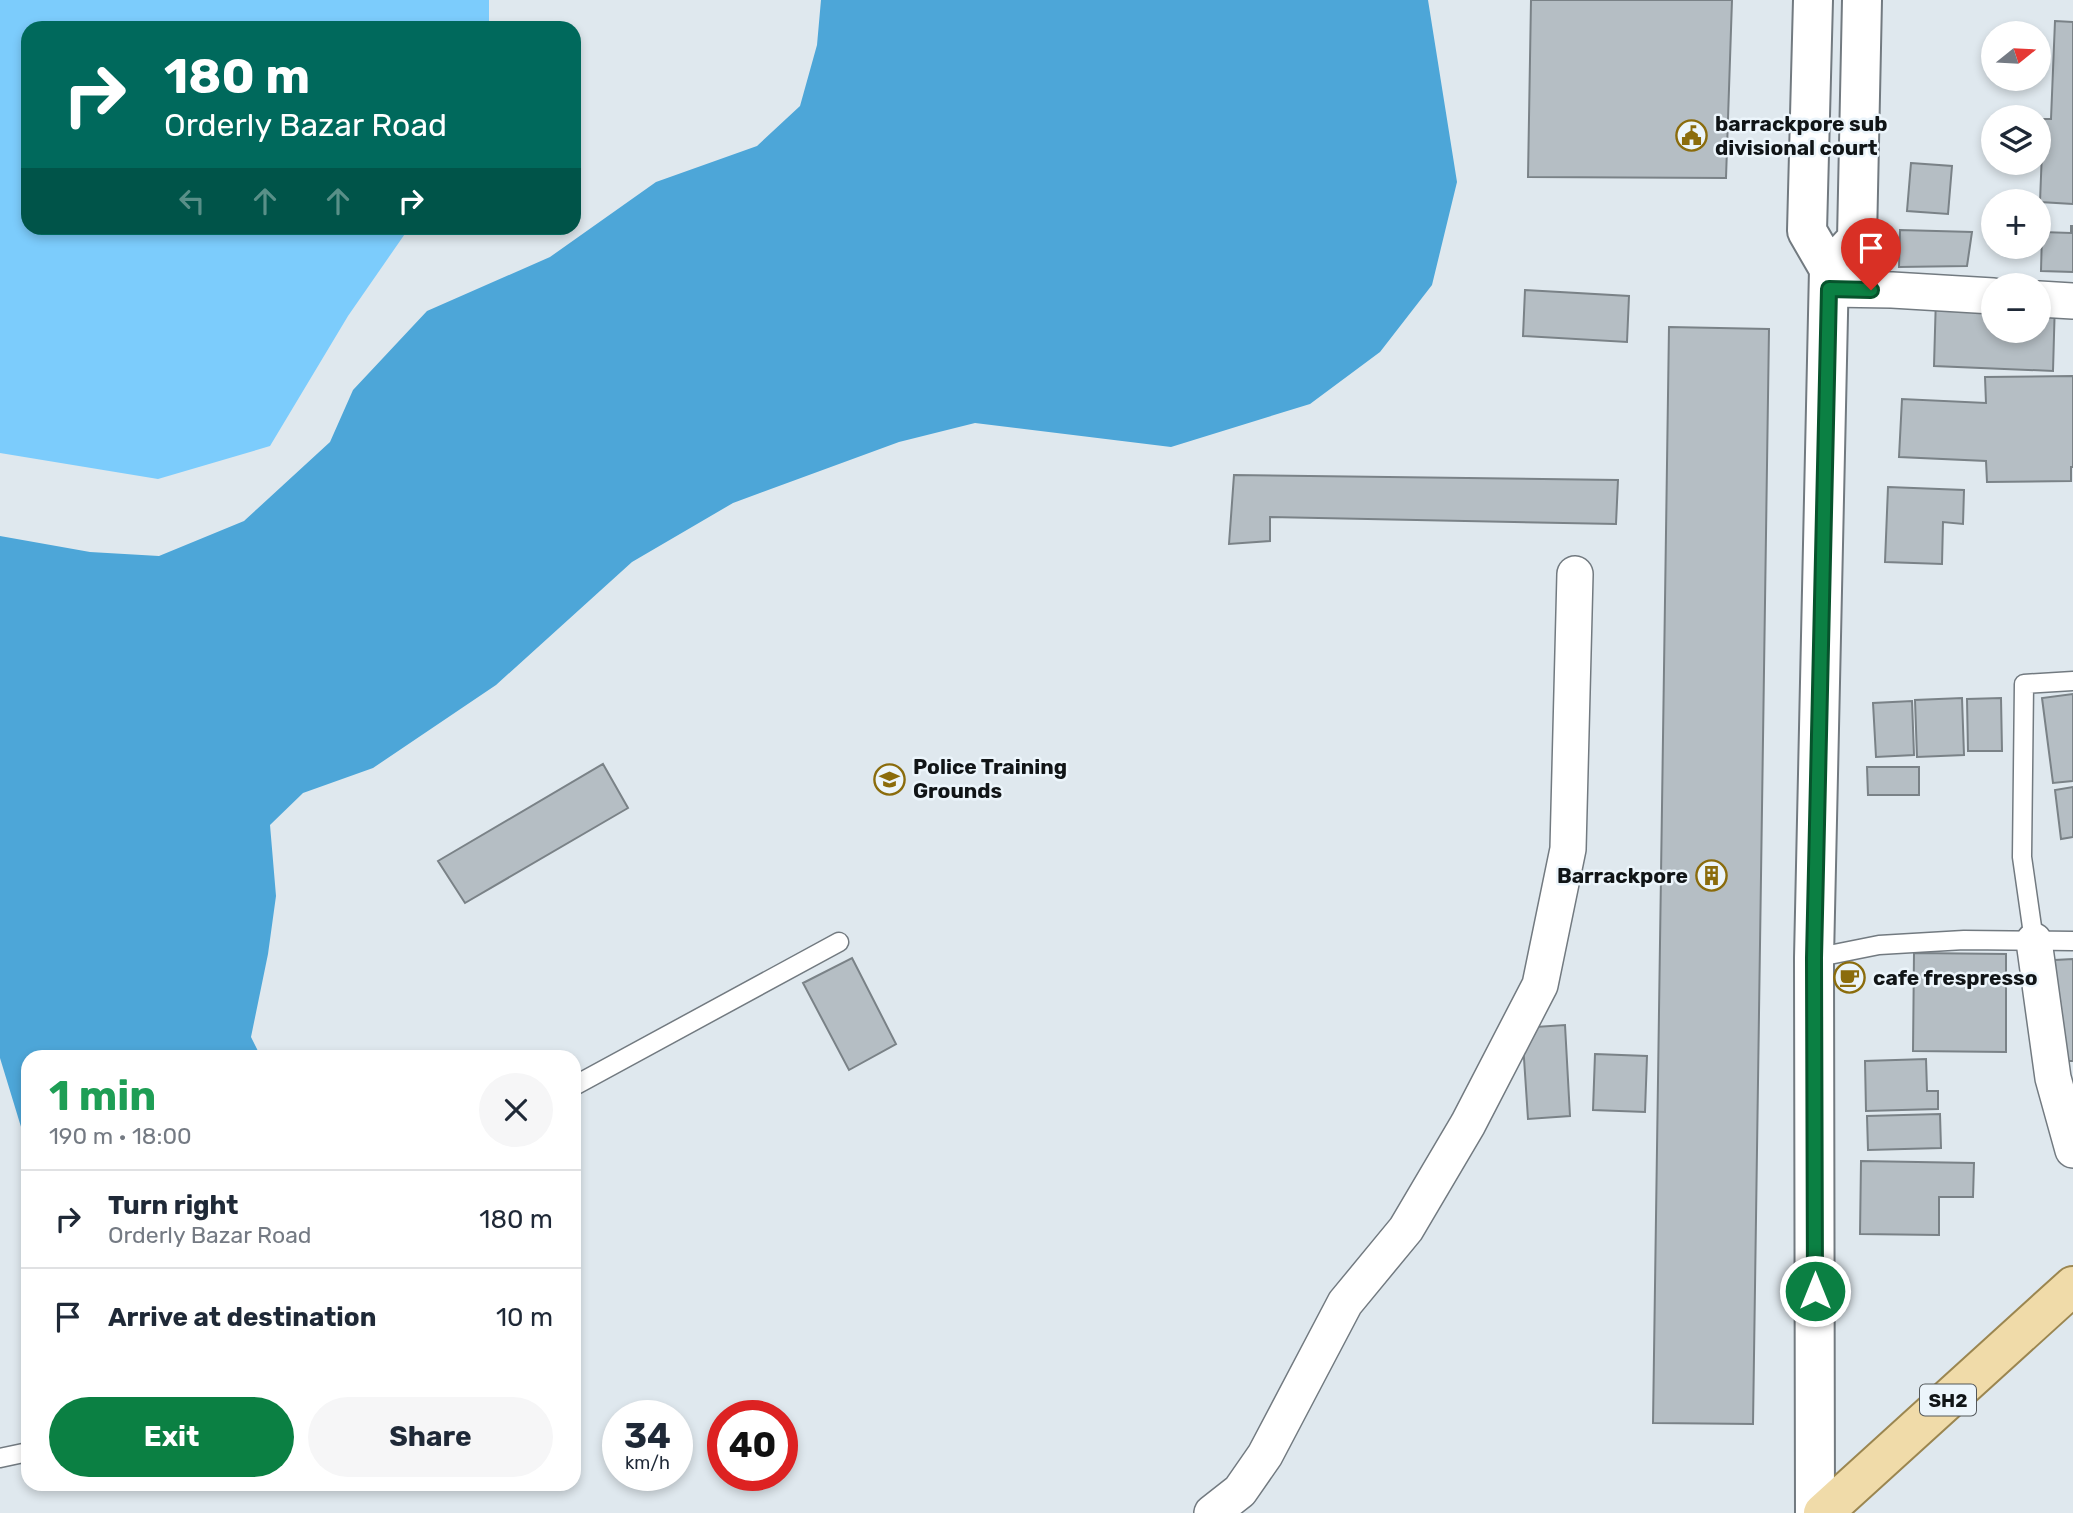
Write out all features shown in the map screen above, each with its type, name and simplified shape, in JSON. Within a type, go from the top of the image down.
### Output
[{"type":"main road","name":"SH2","points":[[1823,1513],[2073,1286]]},
{"type":"street","points":[[1813,0],[1807,231],[1829,279],[1814,958],[1815,1513]]},
{"type":"street","points":[[1829,279],[1857,239],[1862,0]]},
{"type":"street","points":[[1829,279],[1892,290],[1981,295]]},
{"type":"street","points":[[2051,300],[2073,301]]},
{"type":"street","points":[[1212,1513],[1240,1491],[1265,1455],[1345,1303],[1406,1229],[1468,1124],[1540,985],[1568,849],[1575,574]]},
{"type":"street","points":[[2034,941],[2053,1078],[2073,1150]]},
{"type":"lane","points":[[2034,941],[2022,857],[2024,684],[2073,681]]},
{"type":"lane","points":[[1814,958],[1878,945],[1964,940],[2073,941]]},
{"type":"lane","points":[[581,1082],[839,942]]},
{"type":"lane","points":[[0,1458],[21,1454]]},
{"type":"shaded area","points":[[0,0],[489,0],[489,21],[21,21],[21,235],[404,235],[348,316],[270,446],[158,479],[0,453]]},
{"type":"shaded area","points":[[821,0],[1428,0],[1457,182],[1432,285],[1380,352],[1310,404],[1171,447],[975,423],[899,442],[733,503],[632,562],[496,685],[373,768],[303,793],[270,825],[276,896],[268,954],[251,1037],[258,1050],[21,1050],[21,1127],[0,1058],[0,536],[90,552],[159,556],[244,521],[330,442],[353,390],[427,311],[550,257],[656,182],[757,146],[800,106],[817,45]]},
{"type":"building","points":[[1531,0],[1732,0],[1726,178],[1528,177]]},
{"type":"building","points":[[2055,21],[2073,22],[2073,204],[2051,203],[2051,189],[2041,189],[2041,175],[2051,175]]},
{"type":"building","points":[[1911,163],[1952,166],[1948,214],[1907,211]]},
{"type":"building","points":[[2073,226],[2073,272],[2041,271],[2041,259],[2051,259],[2051,232],[2071,233]]},
{"type":"building","points":[[1900,230],[1972,232],[1967,266],[1899,267]]},
{"type":"building","points":[[1525,290],[1629,296],[1627,342],[1523,336]]},
{"type":"building","points":[[1936,296],[1981,298],[1981,343],[2051,343],[2051,300],[2055,300],[2053,371],[1934,366]]},
{"type":"building","name":"Barrackpore","points":[[1669,327],[1769,329],[1753,1424],[1653,1423]]},
{"type":"building","points":[[2073,376],[2071,481],[1987,482],[1986,461],[1899,457],[1902,399],[1986,403],[1985,377]]},
{"type":"building","points":[[1234,475],[1618,480],[1616,524],[1270,517],[1270,541],[1229,544]]},
{"type":"building","points":[[1888,487],[1964,490],[1963,524],[1943,522],[1942,564],[1885,562]]},
{"type":"building","points":[[2073,694],[2073,781],[2053,783],[2042,698]]},
{"type":"building","points":[[1962,698],[1964,755],[1917,757],[1915,700]]},
{"type":"building","points":[[2001,698],[2002,751],[1968,751],[1967,699]]},
{"type":"building","points":[[1912,701],[1914,755],[1876,757],[1873,703]]},
{"type":"building","points":[[603,764],[628,808],[465,903],[438,861]]},
{"type":"building","points":[[1867,767],[1919,767],[1919,795],[1868,795]]},
{"type":"building","points":[[2073,787],[2073,837],[2061,839],[2055,790]]},
{"type":"building","points":[[1914,953],[2006,954],[2006,1052],[1913,1051]]},
{"type":"building","points":[[852,958],[896,1044],[849,1070],[803,983]]},
{"type":"building","points":[[2073,959],[2073,1061],[2058,1061],[2055,960]]},
{"type":"building","points":[[1565,1025],[1570,1116],[1528,1119],[1522,1028]]},
{"type":"building","points":[[1595,1054],[1647,1056],[1645,1112],[1593,1110]]},
{"type":"building","points":[[1926,1059],[1927,1091],[1938,1091],[1938,1109],[1866,1111],[1865,1061]]},
{"type":"building","points":[[1940,1114],[1941,1148],[1868,1150],[1867,1116]]},
{"type":"building","points":[[1861,1161],[1974,1163],[1973,1197],[1939,1197],[1939,1235],[1860,1234]]},
{"type":"place","name":"barrackpore sub divisional court","points":[[1692,136]]},
{"type":"place","name":"Police Training Grounds","points":[[890,779]]},
{"type":"place","name":"Barrackpore","points":[[1711,876]]},
{"type":"place","name":"cafe frespresso","points":[[1850,978]]},
{"type":"route","points":[[1815,1291],[1814,958],[1829,289],[1871,290]]}]
